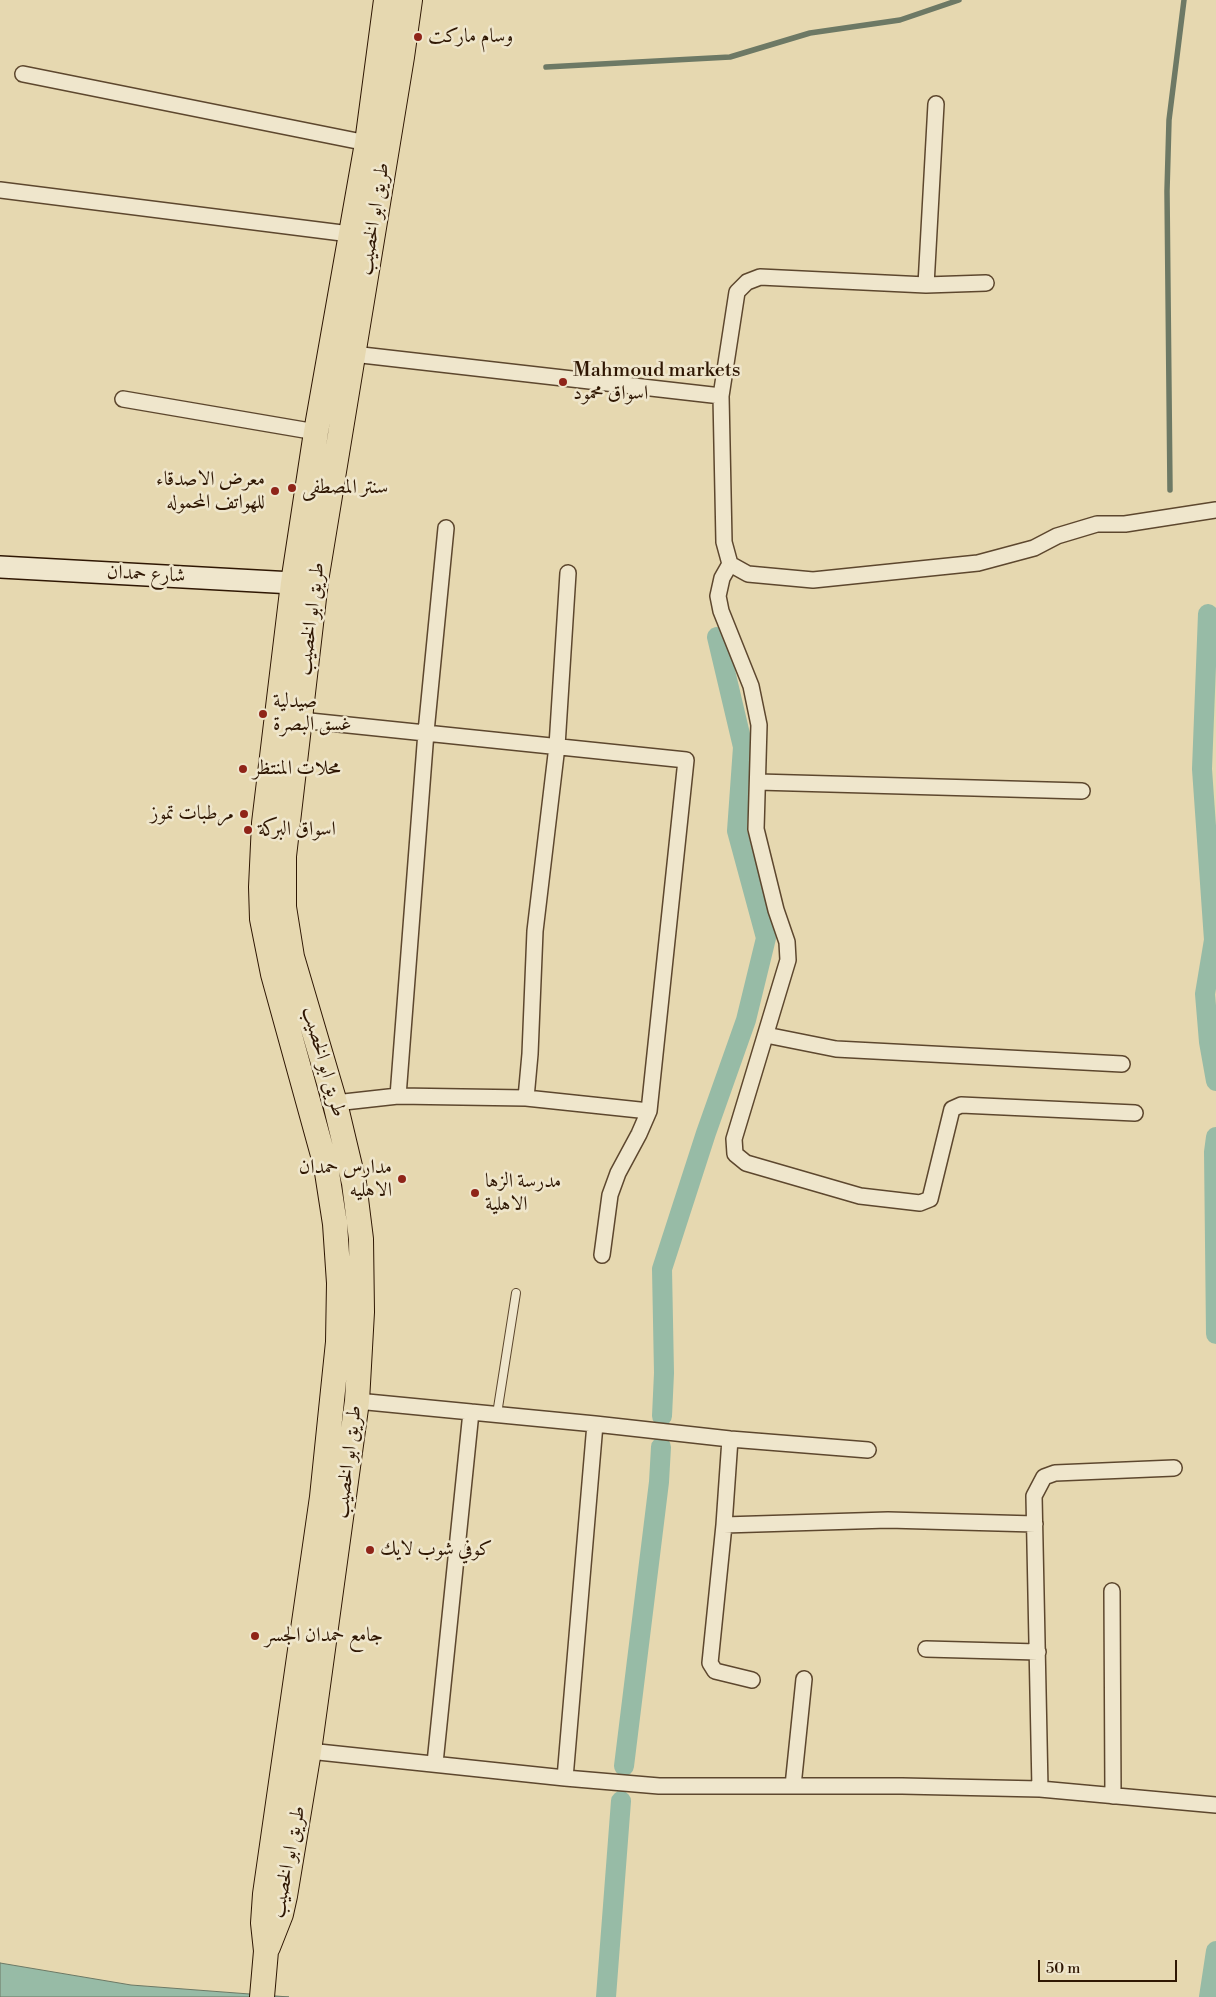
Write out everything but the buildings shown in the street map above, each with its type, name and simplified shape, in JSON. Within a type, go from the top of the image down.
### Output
[{"type":"main road","name":"طريق ابو الخصيب","points":[[266,1951],[281,1914],[285,1896],[309,1751],[333,1498],[339,1283],[335,1224],[320,1137],[272,974],[262,919],[261,887],[264,823],[293,583],[316,432],[367,143],[386,0]]},
{"type":"main road","name":"طريق ابو الخصيب","points":[[266,1951],[263,1922],[265,1894],[333,1498],[357,1401],[362,1312],[361,1239],[354,1184],[335,1103],[292,957],[284,907],[284,856],[318,572],[410,0]]},
{"type":"main road","name":"شارع حمدان","points":[[0,567],[293,583]]},
{"type":"main road","points":[[262,1997],[266,1951]]},
{"type":"street","points":[[23,74],[367,143]]},
{"type":"street","points":[[926,284],[936,104]]},
{"type":"street","points":[[0,190],[350,234]]},
{"type":"street","points":[[986,283],[926,284],[760,278],[747,282],[737,292],[721,396],[724,542],[730,564],[722,578],[718,596],[751,686],[759,725],[756,829],[776,910],[787,942],[788,960],[734,1139],[735,1154],[746,1163],[860,1196],[920,1202],[930,1199],[952,1109],[960,1105],[1134,1113]]},
{"type":"street","points":[[353,354],[721,396]]},
{"type":"street","points":[[123,399],[316,432]]},
{"type":"street","points":[[730,564],[748,574],[813,580],[968,564],[1034,548],[1057,536],[1097,524],[1124,524],[1216,510]]},
{"type":"street","points":[[398,1096],[426,732],[446,528]]},
{"type":"street","points":[[526,1098],[530,1054],[535,931],[557,746],[568,573]]},
{"type":"street","points":[[300,720],[686,760],[649,1111],[618,1173],[610,1195],[602,1255]]},
{"type":"street","points":[[758,782],[1082,791]]},
{"type":"street","points":[[766,1036],[836,1049],[1122,1064]]},
{"type":"street","points":[[335,1103],[398,1096],[526,1098],[649,1111]]},
{"type":"street","points":[[357,1401],[730,1439],[868,1450]]},
{"type":"street","points":[[435,1763],[470,1412]]},
{"type":"street","points":[[565,1778],[595,1424]]},
{"type":"street","points":[[730,1439],[724,1526],[710,1663],[716,1671],[752,1680]]},
{"type":"street","points":[[1040,1789],[1034,1496],[1044,1477],[1055,1473],[1174,1468]]},
{"type":"street","points":[[724,1526],[888,1520],[1035,1524]]},
{"type":"street","points":[[1112,1591],[1113,1796]]},
{"type":"street","points":[[926,1649],[1038,1652]]},
{"type":"street","points":[[793,1786],[804,1678]]},
{"type":"street","points":[[309,1751],[659,1786],[1040,1789],[1216,1805]]},
{"type":"lane","points":[[497,1414],[516,1293]]},
{"type":"shaded area","points":[[0,1963],[131,1985],[289,1997],[0,1997]]},
{"type":"waterway","points":[[546,67],[730,57],[810,33],[900,20],[959,0]]},
{"type":"waterway","points":[[1170,490],[1167,191],[1169,120],[1184,0]]},
{"type":"waterway","points":[[1208,614],[1202,769],[1214,940],[1205,994],[1209,1042],[1216,1081]]},
{"type":"waterway","points":[[662,1416],[664,1373],[662,1269],[706,1133],[746,1020],[766,938],[737,831],[743,747],[717,637]]},
{"type":"waterway","points":[[1216,1137],[1214,1152],[1216,1334]]},
{"type":"waterway","points":[[624,1766],[659,1482],[661,1447]]},
{"type":"waterway","points":[[606,1997],[621,1801]]},
{"type":"waterway","points":[[1209,1997],[1216,1951]]},
{"type":"place","name":"وسام ماركت","points":[[418,37]]},
{"type":"place","name":"Mahmoud markets اسواق محمود","points":[[563,382]]},
{"type":"place","name":"سنتر المصطفى","points":[[292,488]]},
{"type":"place","name":"معرض الاصدقاء للهواتف المحموله","points":[[275,491]]},
{"type":"place","name":"صيدلية غسق البصرة","points":[[263,714]]},
{"type":"place","name":"محلات المنتظر","points":[[243,769]]},
{"type":"place","name":"مرطبات تموز","points":[[244,814]]},
{"type":"place","name":"اسواق البركة","points":[[248,830]]},
{"type":"place","name":"مدارس حمدان الاهليه","points":[[402,1179]]},
{"type":"place","name":"مدرسة الزها الاهلية","points":[[475,1193]]},
{"type":"place","name":"كوفي شوب لايك","points":[[370,1550]]},
{"type":"place","name":"جامع حمدان الجسر","points":[[255,1636]]}]
